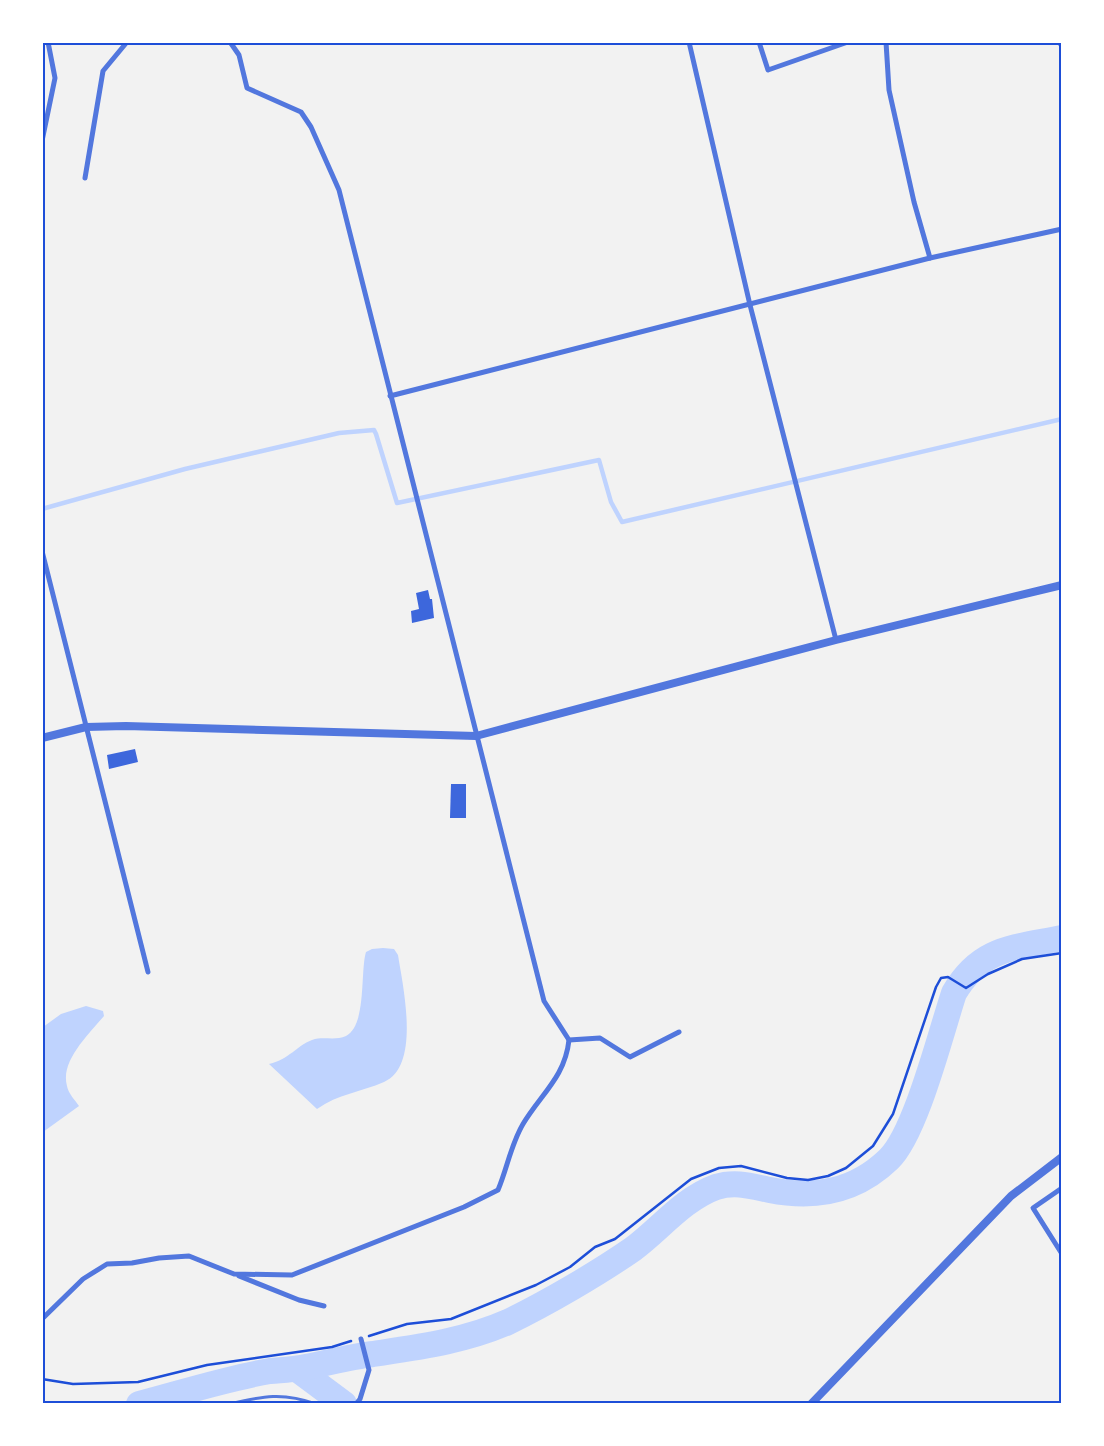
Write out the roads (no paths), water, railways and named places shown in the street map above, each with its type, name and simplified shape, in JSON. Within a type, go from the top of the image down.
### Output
[{"type":"street","points":[[42,141],[56,78],[48,42]]},
{"type":"street","points":[[85,178],[103,71],[127,42]]},
{"type":"street","points":[[230,42],[239,56],[247,88],[301,112],[311,127],[339,190],[544,1001],[569,1040],[567,1057],[558,1076],[522,1125],[498,1190],[464,1207],[292,1275],[234,1274]]},
{"type":"street","points":[[689,42],[750,305],[836,640]]},
{"type":"street","points":[[759,42],[768,70],[848,42]]},
{"type":"street","points":[[886,42],[889,90],[914,202],[930,258]]},
{"type":"street","points":[[1059,42],[1062,46]]},
{"type":"street","points":[[390,396],[930,258],[1062,228]]},
{"type":"street","points":[[42,551],[148,972]]},
{"type":"street","points":[[42,738],[86,727],[126,726],[476,736],[836,640],[1062,585]]},
{"type":"street","points":[[569,1040],[600,1038],[630,1057],[679,1032]]},
{"type":"street","points":[[811,1404],[1010,1196],[1062,1157]]},
{"type":"street","points":[[1062,1188],[1033,1208],[1062,1254]]},
{"type":"street","points":[[42,1319],[84,1279],[107,1264],[189,1256],[299,1300],[324,1306]]},
{"type":"street","points":[[356,1404],[360,1399],[369,1370],[361,1339]]},
{"type":"lane","points":[[230,1404],[279,1395],[302,1398],[316,1404]]},
{"type":"water","points":[[372,949],[394,949],[398,955],[407,1024],[406,1043],[402,1060],[395,1073],[384,1082],[341,1097],[317,1109],[269,1064],[288,1056],[312,1040],[342,1037],[353,1030],[360,1010],[366,952]]},
{"type":"water","points":[[86,1006],[103,1011],[104,1016],[77,1048],[68,1067],[66,1077],[68,1089],[79,1106],[43,1132],[43,1027],[61,1014]]},
{"type":"waterway","points":[[42,509],[185,469],[339,433],[374,430],[397,503],[599,460],[611,502],[622,522],[1062,419]]},
{"type":"waterway","points":[[139,1404],[254,1374],[296,1369],[354,1357],[425,1346],[459,1339],[492,1329],[539,1306],[604,1268],[633,1249],[693,1199],[716,1187],[736,1184],[803,1194],[834,1190],[862,1179],[889,1159],[909,1128],[927,1081],[954,993],[964,978],[987,958],[1000,952],[1062,938]]},
{"type":"waterway","points":[[297,1369],[344,1404]]}]
